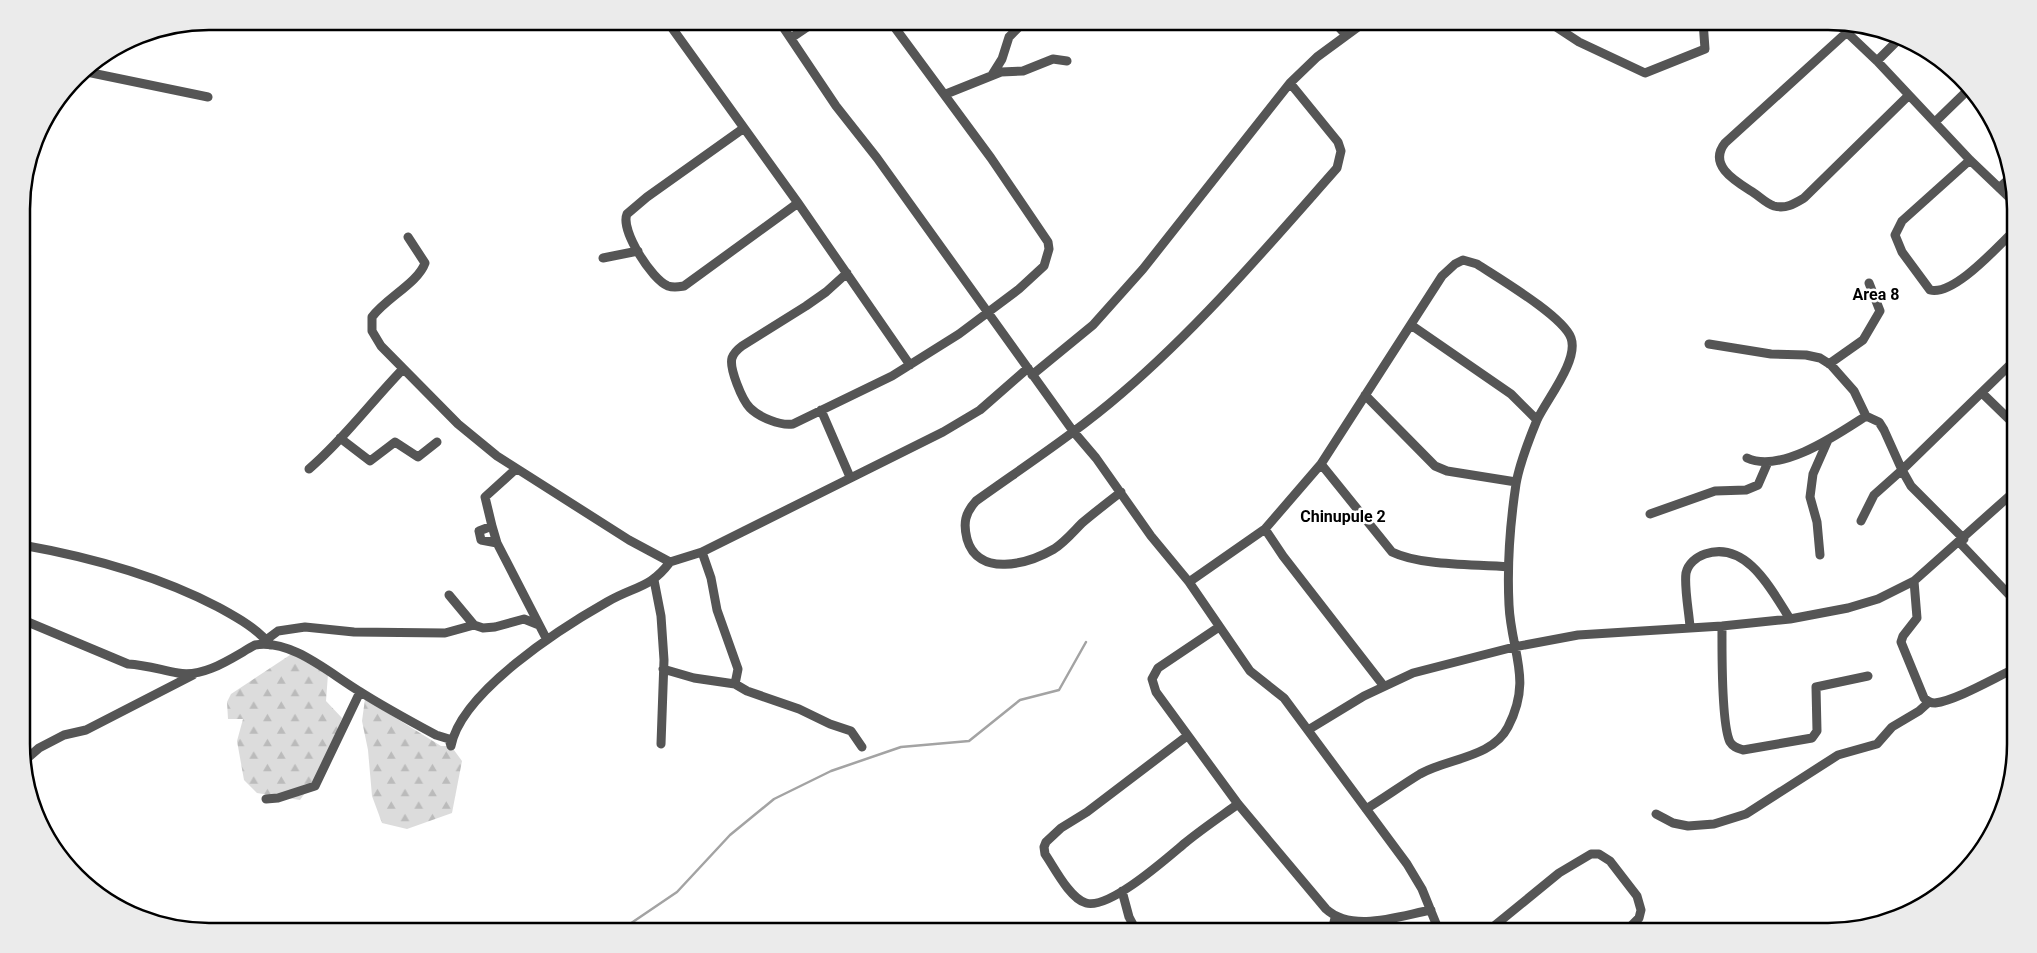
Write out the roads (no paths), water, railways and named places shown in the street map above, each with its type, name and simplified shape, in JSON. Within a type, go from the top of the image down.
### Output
[{"type":"street","points":[[673,30],[798,203],[910,366]]},
{"type":"street","points":[[786,30],[836,106],[877,158],[1073,432],[1096,458],[1151,536],[1189,582],[1250,671],[1284,698],[1407,864],[1436,923]]},
{"type":"street","points":[[791,38],[803,30]]},
{"type":"street","points":[[847,273],[820,297],[742,346],[732,358],[733,373],[746,403],[755,412],[787,425],[910,366],[932,353],[1019,289],[1044,266],[1050,249],[1048,242],[991,158],[946,94],[897,30]]},
{"type":"street","points":[[992,75],[1002,59],[1009,38],[1016,30]]},
{"type":"street","points":[[1341,30],[1346,35]]},
{"type":"street","points":[[30,546],[74,554],[184,589],[236,617],[268,642],[307,659],[360,692],[436,735],[449,739],[451,746],[470,707],[546,638],[608,601],[654,580],[670,562],[702,552],[943,432],[980,410],[1093,325],[1143,269],[1290,83],[1317,57],[1353,30]]},
{"type":"street","points":[[1561,30],[1579,42],[1645,73],[1705,49],[1704,30]]},
{"type":"street","points":[[1844,31],[1877,61],[1908,96],[2007,195]]},
{"type":"street","points":[[1846,33],[1720,149],[1719,159],[1721,167],[1728,176],[1773,206],[1790,206],[1804,198],[1908,96]]},
{"type":"street","points":[[1877,61],[1895,43]]},
{"type":"street","points":[[946,94],[1001,72],[1023,70],[1053,59],[1066,61]]},
{"type":"street","points":[[92,73],[208,97]]},
{"type":"street","points":[[1121,492],[1082,524],[1064,542],[1026,560],[1000,564],[985,563],[978,558],[969,545],[964,526],[969,508],[976,500],[1073,432],[1122,393],[1190,331],[1336,168],[1341,151],[1338,142],[1290,83]]},
{"type":"street","points":[[1934,122],[1965,93]]},
{"type":"street","points":[[744,128],[647,197],[627,214],[626,224],[644,262],[658,279],[667,286],[676,288],[684,286],[798,203]]},
{"type":"street","points":[[1970,160],[1902,221],[1895,235],[1902,252],[1930,290],[1937,292],[1957,283],[2007,237]]},
{"type":"street","points":[[1999,188],[2005,183]]},
{"type":"street","points":[[408,237],[425,263],[422,272],[377,310],[370,323],[378,342],[458,424],[516,469],[629,540],[670,562]]},
{"type":"street","points":[[604,258],[638,251]]},
{"type":"street","points":[[1189,582],[1265,529],[1321,464],[1442,276],[1455,264],[1463,260],[1477,264],[1562,322],[1571,338],[1572,357],[1537,420],[1516,482],[1508,567],[1509,608],[1514,647],[1521,667],[1520,692],[1508,726],[1500,739],[1490,747],[1421,774],[1366,809]]},
{"type":"street","points":[[1829,364],[1863,340],[1880,311],[1869,283]]},
{"type":"street","points":[[1411,325],[1490,378],[1521,402],[1537,420]]},
{"type":"street","points":[[1709,344],[1771,354],[1806,355],[1829,364],[1854,390],[1866,416],[1879,422],[1911,486],[2007,592]]},
{"type":"street","points":[[1861,521],[1874,495],[2007,368]]},
{"type":"street","points":[[309,469],[403,369]]},
{"type":"street","points":[[1982,393],[2007,416]]},
{"type":"street","points":[[1365,395],[1440,469],[1516,482]]},
{"type":"street","points":[[821,410],[850,478]]},
{"type":"street","points":[[1747,458],[1756,462],[1768,462],[1796,454],[1828,440],[1866,416]]},
{"type":"street","points":[[340,438],[370,461],[395,442],[418,457],[437,442]]},
{"type":"street","points":[[1820,555],[1817,522],[1810,497],[1813,474],[1828,440]]},
{"type":"street","points":[[1650,514],[1715,491],[1746,490],[1752,488],[1758,485],[1768,462]]},
{"type":"street","points":[[1321,464],[1392,552],[1404,558],[1425,561],[1508,567]]},
{"type":"street","points":[[516,469],[485,497],[497,543],[546,638]]},
{"type":"street","points":[[1308,730],[1332,714],[1384,685],[1413,673],[1514,647],[1578,635],[1722,626],[1790,619],[1848,608],[1878,599],[1914,581],[1962,541],[2007,499]]},
{"type":"street","points":[[492,526],[479,531],[481,540],[497,543]]},
{"type":"street","points":[[1265,529],[1283,556],[1384,685]]},
{"type":"street","points":[[702,552],[717,610],[738,669],[734,684]]},
{"type":"street","points":[[1690,627],[1686,573],[1690,564],[1696,559],[1710,553],[1724,553],[1740,558],[1752,566],[1762,575],[1790,619]]},
{"type":"street","points":[[654,580],[661,616],[663,669],[661,744]]},
{"type":"street","points":[[1914,581],[1917,618],[1903,636],[1902,642],[1924,698],[1929,702],[1935,703],[1967,691],[2007,672]]},
{"type":"street","points":[[449,595],[474,626]]},
{"type":"street","points":[[30,756],[40,748],[64,735],[86,730],[197,673],[216,666],[255,645],[268,642],[278,631],[305,627],[354,632],[446,633],[474,626],[483,628],[495,627],[524,619],[539,625]]},
{"type":"street","points":[[30,623],[128,664],[146,665],[180,674],[197,673]]},
{"type":"street","points":[[1722,626],[1722,679],[1728,735],[1735,747],[1742,750],[1812,738],[1817,731],[1816,687],[1868,676]]},
{"type":"street","points":[[1219,627],[1154,672],[1152,679],[1156,692],[1187,736],[1238,804],[1335,918],[1371,921],[1431,910]]},
{"type":"street","points":[[663,669],[694,678],[734,684],[747,691],[799,709],[830,724],[851,731],[862,747]]},
{"type":"street","points":[[266,798],[278,798],[315,786],[360,692]]},
{"type":"street","points":[[1656,814],[1673,823],[1688,826],[1714,824],[1746,814],[1838,755],[1877,744],[1892,727],[1919,711],[1929,702]]},
{"type":"street","points":[[1187,736],[1087,812],[1062,828],[1046,842],[1044,847],[1045,854],[1061,878],[1078,900],[1086,904],[1096,904],[1122,891],[1161,864],[1238,804]]},
{"type":"street","points":[[1499,923],[1559,874],[1591,854],[1600,854],[1610,861],[1637,896],[1641,910],[1639,918],[1634,923]]},
{"type":"street","points":[[1122,891],[1134,923]]},
{"type":"street","points":[[1334,923],[1335,918]]},
{"type":"waterway","points":[[631,923],[677,892],[730,835],[774,799],[831,771],[901,747],[969,741],[1020,700],[1059,690],[1086,642]]},
{"type":"district","name":"Area 8","points":[[1876,294]]},
{"type":"district","name":"Chinupule 2","points":[[1343,516]]}]
